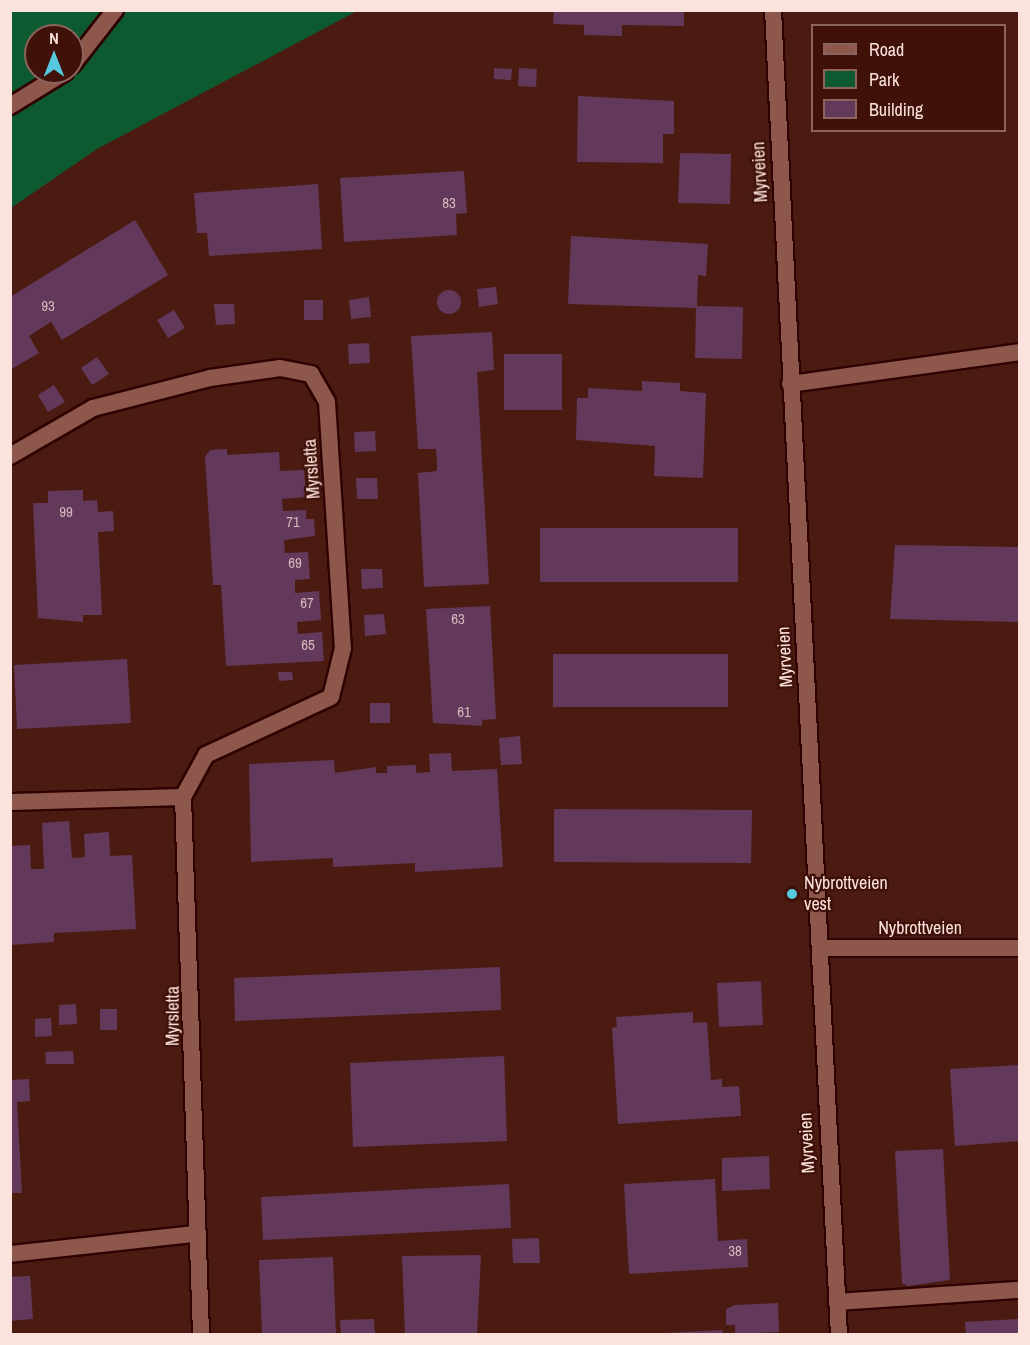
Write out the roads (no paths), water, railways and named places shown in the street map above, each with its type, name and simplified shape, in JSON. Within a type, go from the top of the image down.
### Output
[{"type":"street","points":[[84,50],[115,10]]},
{"type":"street","name":"Myrveien","points":[[773,10],[838,1335]]},
{"type":"street","points":[[10,106],[46,84]]},
{"type":"street","points":[[790,384],[1020,352]]},
{"type":"street","name":"Myrsletta","points":[[10,456],[93,408],[210,378],[280,368],[311,374],[327,402],[344,648],[331,697],[206,755],[183,797],[192,949],[194,1234],[201,1335]]},
{"type":"street","points":[[10,802],[183,797]]},
{"type":"street","name":"Nybrottveien","points":[[820,948],[1020,948]]},
{"type":"street","points":[[10,1254],[194,1234]]},
{"type":"street","points":[[837,1302],[1020,1290]]},
{"type":"place","name":"Nybrottveien vest","points":[[792,894]]}]
